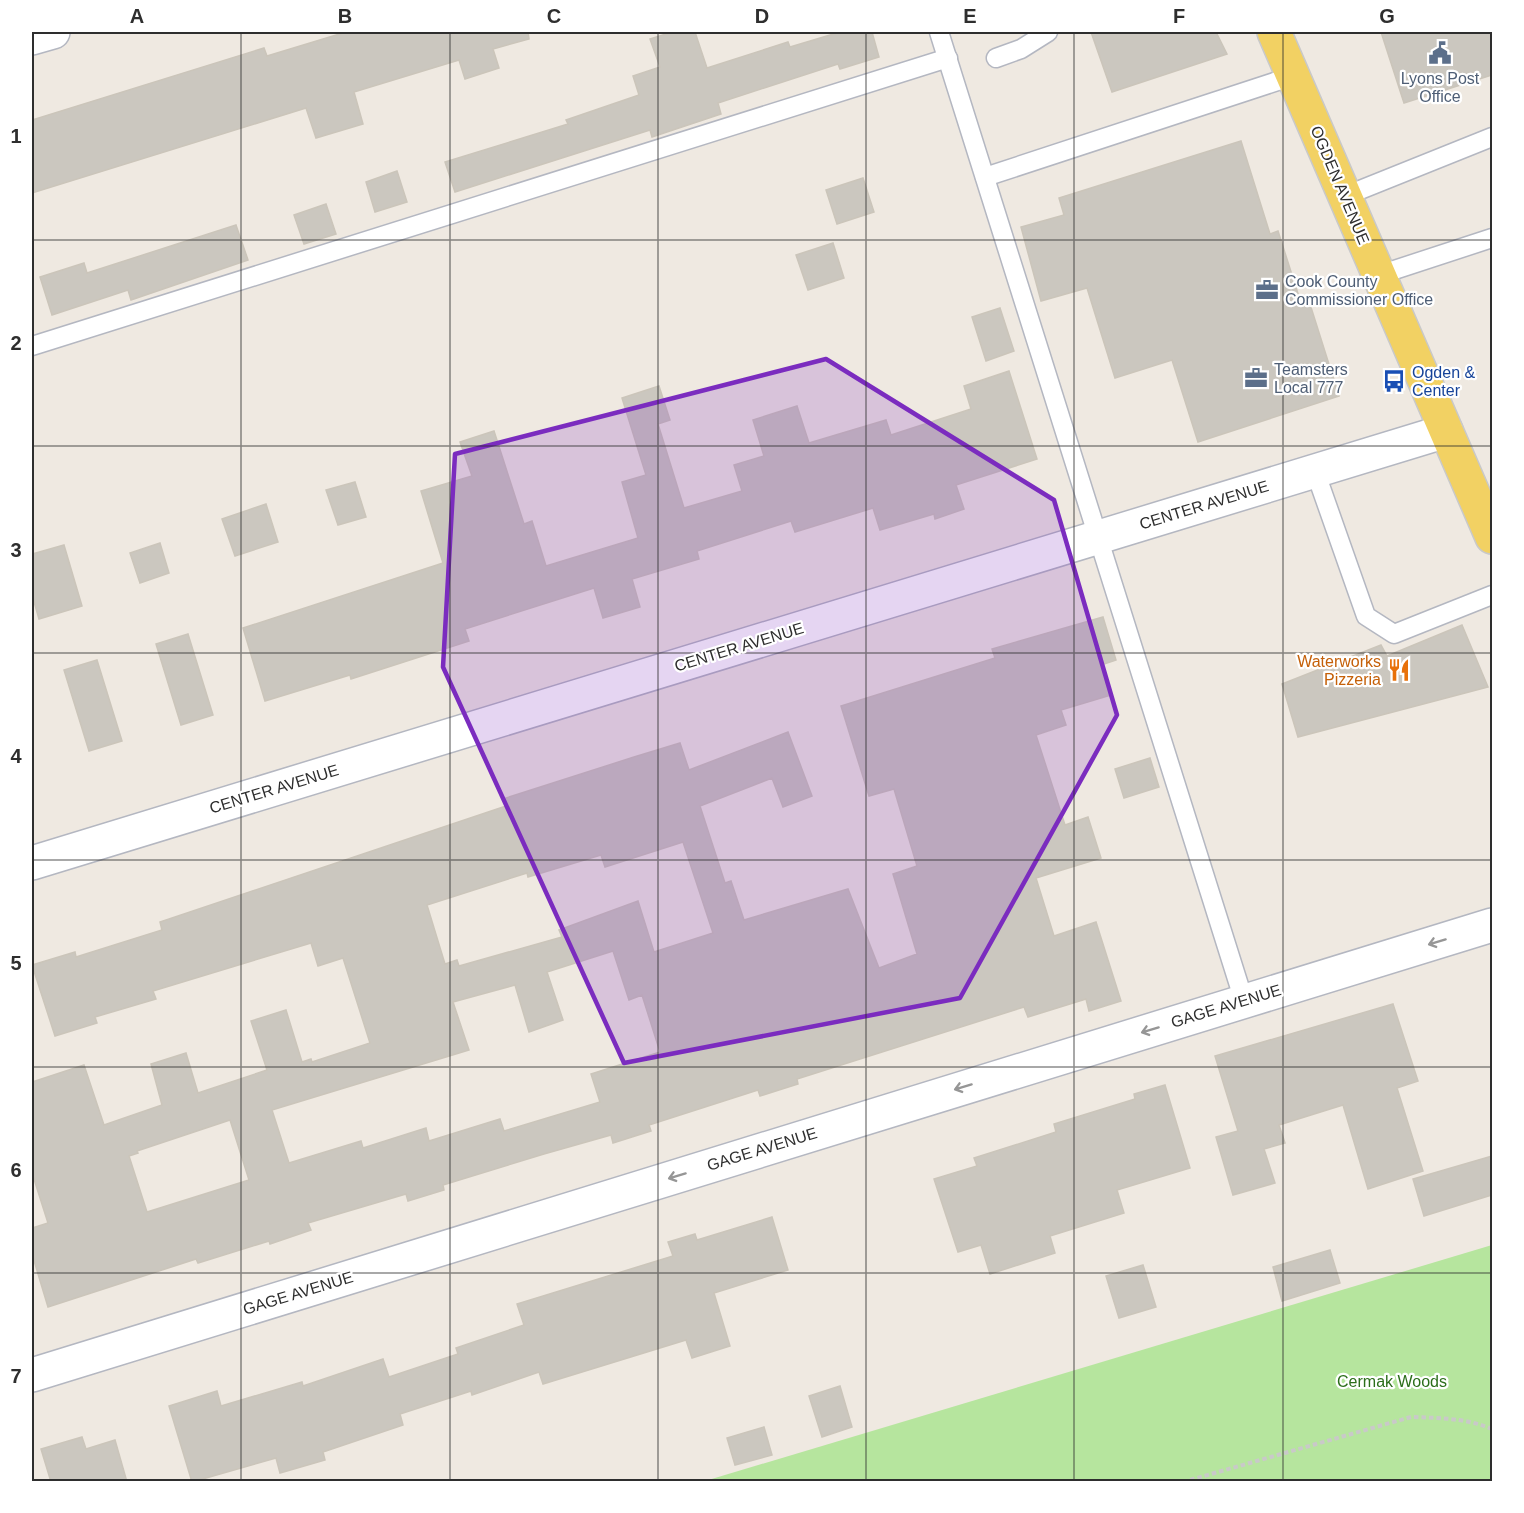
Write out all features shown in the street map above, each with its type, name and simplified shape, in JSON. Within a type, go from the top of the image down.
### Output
[{"type":"main road","name":"OGDEN AVENUE","points":[[1274,32],[1492,537]]},
{"type":"street","points":[[32,38],[53,32]]},
{"type":"street","name":"CENTER AVENUE","points":[[32,864],[1446,431]]},
{"type":"street","name":"GAGE AVENUE","points":[[32,1375],[1492,925]]},
{"type":"lane","points":[[939,32],[1244,1000]]},
{"type":"lane","points":[[996,58],[1021,50],[1048,32]]},
{"type":"lane","points":[[32,346],[948,58]]},
{"type":"lane","points":[[985,177],[1293,76]]},
{"type":"lane","points":[[1345,196],[1492,137]]},
{"type":"lane","points":[[1379,275],[1492,238]]},
{"type":"lane","points":[[1315,471],[1366,616],[1394,634],[1492,595]]},
{"type":"path","points":[[1183,1482],[1411,1417],[1476,1422],[1492,1429]]},
{"type":"highlighted area","points":[[826,359],[1054,500],[1117,715],[960,998],[624,1063],[443,667],[455,454]]},
{"type":"green space","name":"Cermak Woods","points":[[1492,1245],[1492,1481],[705,1481]]},
{"type":"building","points":[[346,32],[528,32],[529,39],[493,49],[499,68],[465,79],[459,60],[354,92],[363,124],[316,138],[306,108],[32,193],[32,120],[264,48],[267,56]]},
{"type":"building","points":[[672,32],[695,32],[707,68],[788,42],[790,47],[840,32],[872,32],[879,57],[840,69],[838,64],[718,103],[721,114],[652,137],[650,130],[455,192],[445,162],[568,124],[566,120],[639,95],[633,76],[660,67],[650,39]]},
{"type":"building","points":[[1091,32],[1216,32],[1227,54],[1112,92]]},
{"type":"building","name":"Lyons Post Office","points":[[1381,32],[1492,32],[1492,75],[1404,103]]},
{"type":"building","points":[[1241,141],[1270,234],[1278,231],[1301,303],[1309,301],[1339,396],[1198,442],[1172,360],[1115,378],[1087,288],[1041,301],[1021,227],[1064,215],[1059,198]]},
{"type":"building","points":[[397,171],[407,202],[375,212],[366,182]]},
{"type":"building","points":[[863,178],[874,212],[837,224],[826,190]]},
{"type":"building","points":[[326,204],[336,234],[304,244],[294,215]]},
{"type":"building","points":[[236,225],[248,260],[131,300],[128,290],[52,315],[40,277],[84,263],[87,273]]},
{"type":"building","points":[[833,243],[844,278],[808,290],[796,255]]},
{"type":"building","points":[[1000,308],[1014,351],[986,361],[972,317]]},
{"type":"building","points":[[1009,371],[1037,459],[956,485],[964,509],[935,519],[934,514],[880,530],[873,508],[795,532],[791,521],[697,551],[699,559],[632,579],[640,607],[603,618],[594,588],[465,629],[469,641],[351,679],[350,675],[265,701],[243,628],[443,563],[421,491],[472,476],[460,442],[494,431],[524,524],[532,521],[546,566],[638,538],[622,482],[646,475],[622,398],[659,386],[670,420],[658,424],[684,508],[742,491],[734,465],[764,456],[753,420],[797,406],[809,443],[886,420],[891,435],[971,409],[964,386]]},
{"type":"building","points":[[355,482],[366,517],[338,525],[326,490]]},
{"type":"building","points":[[266,504],[278,542],[235,556],[222,519]]},
{"type":"building","points":[[160,543],[169,573],[140,583],[130,553]]},
{"type":"building","points":[[64,545],[82,606],[39,619],[32,595],[32,554]]},
{"type":"building","points":[[1103,617],[1116,660],[1101,665],[1111,695],[1061,710],[1066,725],[1036,735],[1065,825],[1088,817],[1101,858],[1036,878],[1054,936],[1096,922],[1121,1001],[1089,1011],[1086,999],[1028,1017],[1024,1007],[797,1079],[798,1084],[760,1096],[758,1090],[649,1125],[651,1131],[613,1143],[611,1135],[443,1185],[444,1190],[408,1201],[406,1194],[308,1223],[311,1230],[270,1244],[269,1241],[198,1263],[196,1259],[48,1307],[32,1254],[32,1228],[48,1223],[32,1173],[32,1082],[84,1065],[104,1125],[162,1105],[151,1064],[186,1053],[198,1093],[267,1070],[251,1021],[286,1010],[302,1062],[311,1059],[312,1062],[370,1043],[343,958],[318,966],[311,943],[153,991],[156,999],[95,1017],[97,1023],[55,1036],[32,965],[75,952],[76,957],[162,930],[160,922],[506,806],[503,799],[634,757],[680,743],[689,770],[788,732],[812,796],[783,807],[772,778],[700,806],[725,883],[731,881],[744,920],[848,889],[879,968],[917,954],[893,874],[917,866],[894,789],[869,796],[841,706],[995,658],[992,649]],"holes":[[[683,842],[713,933],[654,952],[638,901],[559,930],[562,937],[459,966],[457,960],[445,964],[427,905],[527,873],[528,877],[601,855],[605,867]],[[613,951],[629,1000],[642,995],[660,1052],[591,1074],[600,1102],[504,1131],[500,1119],[429,1141],[426,1128],[363,1148],[361,1141],[289,1163],[272,1110],[469,1050],[453,1002],[515,985],[529,1032],[563,1020],[547,972]],[[230,1120],[249,1180],[147,1212],[129,1156],[138,1153],[137,1151]]]},
{"type":"building","name":"Waterworks Pizzeria","points":[[1462,625],[1488,687],[1298,737],[1282,684],[1381,645],[1387,656]]},
{"type":"building","points":[[188,634],[213,715],[181,725],[156,644]]},
{"type":"building","points":[[97,660],[122,741],[89,751],[64,670]]},
{"type":"building","points":[[1150,758],[1159,787],[1124,798],[1115,769]]},
{"type":"building","points":[[1393,1004],[1418,1081],[1397,1088],[1423,1171],[1368,1189],[1343,1105],[1279,1125],[1285,1143],[1264,1149],[1275,1183],[1233,1195],[1216,1137],[1238,1131],[1215,1056]]},
{"type":"building","points":[[1165,1085],[1190,1168],[1117,1190],[1124,1213],[1050,1236],[1055,1253],[990,1274],[981,1245],[958,1252],[934,1179],[977,1166],[974,1158],[1056,1132],[1054,1124],[1135,1099],[1134,1094]]},
{"type":"building","points":[[1492,1156],[1492,1195],[1424,1216],[1413,1179]]},
{"type":"building","points":[[772,1217],[788,1270],[714,1293],[730,1346],[692,1358],[686,1340],[543,1384],[539,1372],[472,1395],[471,1391],[400,1414],[403,1425],[323,1452],[325,1460],[280,1473],[276,1458],[192,1482],[169,1406],[217,1391],[221,1406],[302,1382],[303,1386],[383,1359],[389,1377],[458,1354],[456,1348],[524,1325],[517,1304],[673,1256],[668,1242],[695,1234],[697,1240]]},
{"type":"building","points":[[1330,1250],[1340,1283],[1282,1301],[1273,1267]]},
{"type":"building","points":[[1143,1265],[1156,1307],[1119,1318],[1106,1276]]},
{"type":"building","points":[[840,1386],[852,1427],[822,1437],[809,1396]]},
{"type":"building","points":[[764,1427],[772,1455],[735,1465],[727,1438]]},
{"type":"building","points":[[82,1437],[86,1449],[115,1440],[127,1482],[51,1482],[41,1449]]},
{"type":"place","name":"Lyons Post Office","points":[[1440,53]]},
{"type":"place","name":"Cook County Commissioner Office","points":[[1267,290]]},
{"type":"place","name":"Teamsters Local 777","points":[[1256,378]]},
{"type":"place","name":"Ogden & Center","points":[[1394,381]]},
{"type":"place","name":"Waterworks Pizzeria","points":[[1399,670]]}]
